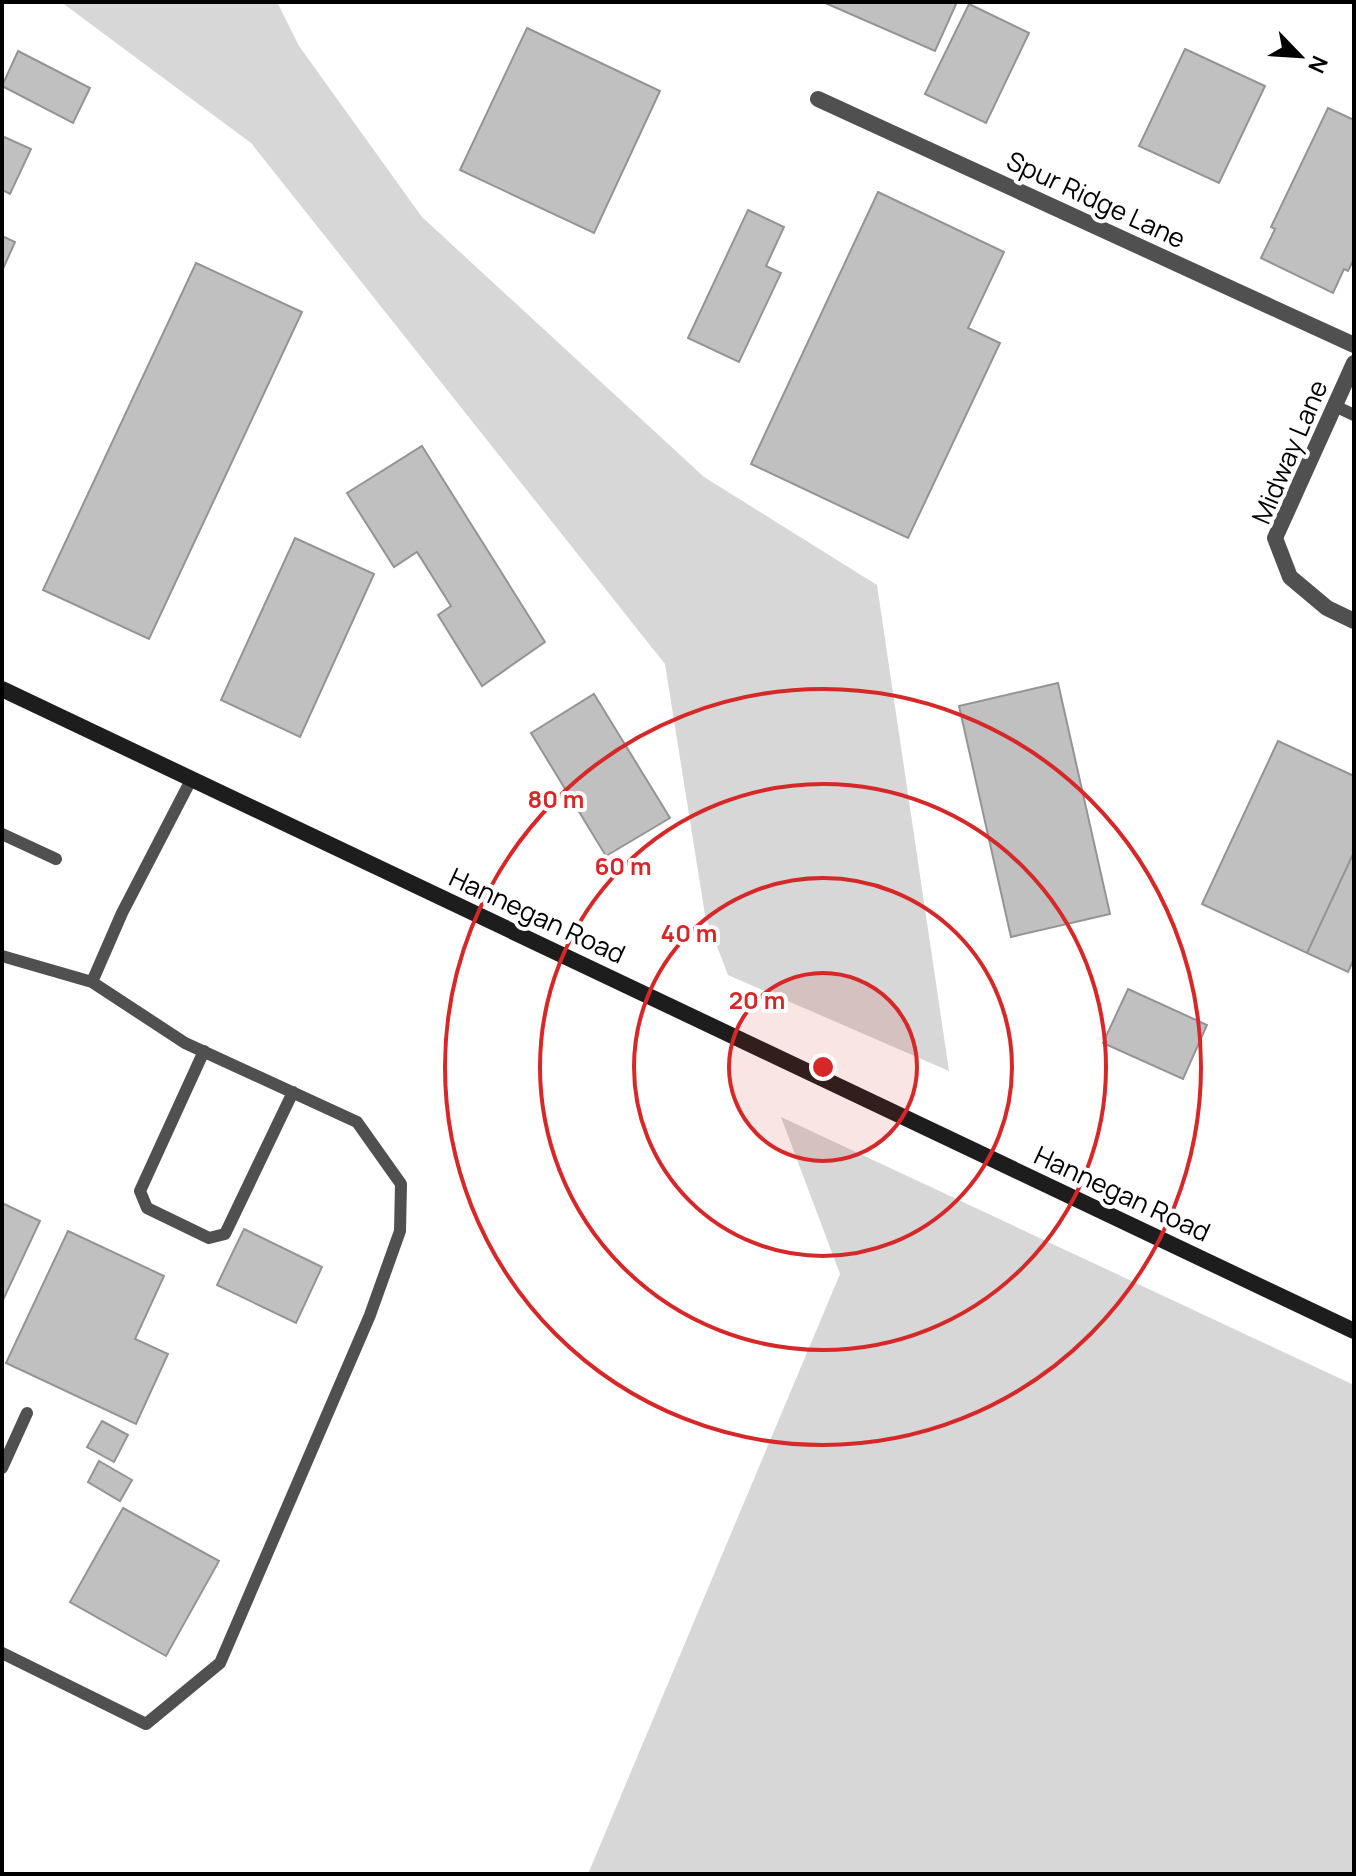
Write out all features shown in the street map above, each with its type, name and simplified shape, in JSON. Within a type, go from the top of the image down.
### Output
[{"type":"main road","name":"Hannegan Road","points":[[2,689],[1354,1331]]},
{"type":"street","name":"Spur Ridge Lane","points":[[818,99],[1354,345]]},
{"type":"street","name":"Midway Lane","points":[[1354,363],[1275,538],[1290,577],[1327,608],[1354,621]]},
{"type":"lane","points":[[1335,406],[1354,415]]},
{"type":"lane","points":[[92,982],[122,913],[192,778]]},
{"type":"lane","points":[[2,834],[56,859]]},
{"type":"lane","points":[[2,956],[92,982],[185,1043],[357,1122],[401,1184],[400,1231],[370,1315],[220,1663],[146,1724],[2,1653]]},
{"type":"lane","points":[[204,1051],[140,1191],[147,1208],[209,1238],[225,1234],[293,1092]]},
{"type":"lane","points":[[2,1468],[27,1413]]},
{"type":"shaded area","points":[[61,2],[277,2],[299,46],[422,217],[704,477],[877,585],[949,1071],[728,975],[705,915],[665,664],[251,143]]},
{"type":"shaded area","points":[[781,1117],[1354,1385],[1354,1874],[588,1874],[840,1274]]},
{"type":"building","points":[[823,2],[957,2],[935,51]]},
{"type":"building","points":[[969,4],[1029,33],[986,123],[925,94]]},
{"type":"building","points":[[527,28],[660,91],[594,233],[460,170]]},
{"type":"building","points":[[1185,49],[1265,86],[1219,183],[1139,146]]},
{"type":"building","points":[[18,51],[90,88],[73,123],[2,86]]},
{"type":"building","points":[[1328,108],[1354,120],[1354,259],[1348,271],[1344,269],[1333,293],[1261,258],[1275,229],[1271,227]]},
{"type":"building","points":[[2,136],[31,149],[10,194],[2,190]]},
{"type":"building","points":[[878,192],[1004,252],[968,328],[1000,343],[908,538],[751,464]]},
{"type":"building","points":[[748,210],[784,227],[766,266],[781,273],[739,362],[688,338]]},
{"type":"building","points":[[2,236],[15,242],[2,271]]},
{"type":"building","points":[[196,263],[302,312],[149,639],[43,590]]},
{"type":"building","points":[[422,446],[545,642],[482,686],[438,615],[451,606],[417,552],[394,567],[347,493]]},
{"type":"building","points":[[295,538],[374,574],[300,737],[221,700]]},
{"type":"building","points":[[1058,683],[1110,914],[1011,937],[959,706]]},
{"type":"building","points":[[594,694],[670,818],[606,856],[531,733]]},
{"type":"building","points":[[1278,741],[1354,776],[1354,852],[1307,953],[1202,904]]},
{"type":"building","points":[[1354,852],[1354,959],[1348,972],[1307,953]]},
{"type":"building","points":[[1128,989],[1207,1025],[1183,1079],[1103,1043]]},
{"type":"building","points":[[2,1203],[40,1221],[2,1302]]},
{"type":"building","points":[[244,1229],[322,1267],[296,1323],[217,1285]]},
{"type":"building","points":[[68,1231],[164,1276],[135,1339],[168,1354],[136,1424],[6,1363]]},
{"type":"building","points":[[102,1421],[128,1435],[114,1462],[87,1447]]},
{"type":"building","points":[[99,1461],[132,1480],[120,1501],[88,1482]]},
{"type":"building","points":[[123,1508],[219,1561],[166,1656],[70,1602]]}]
